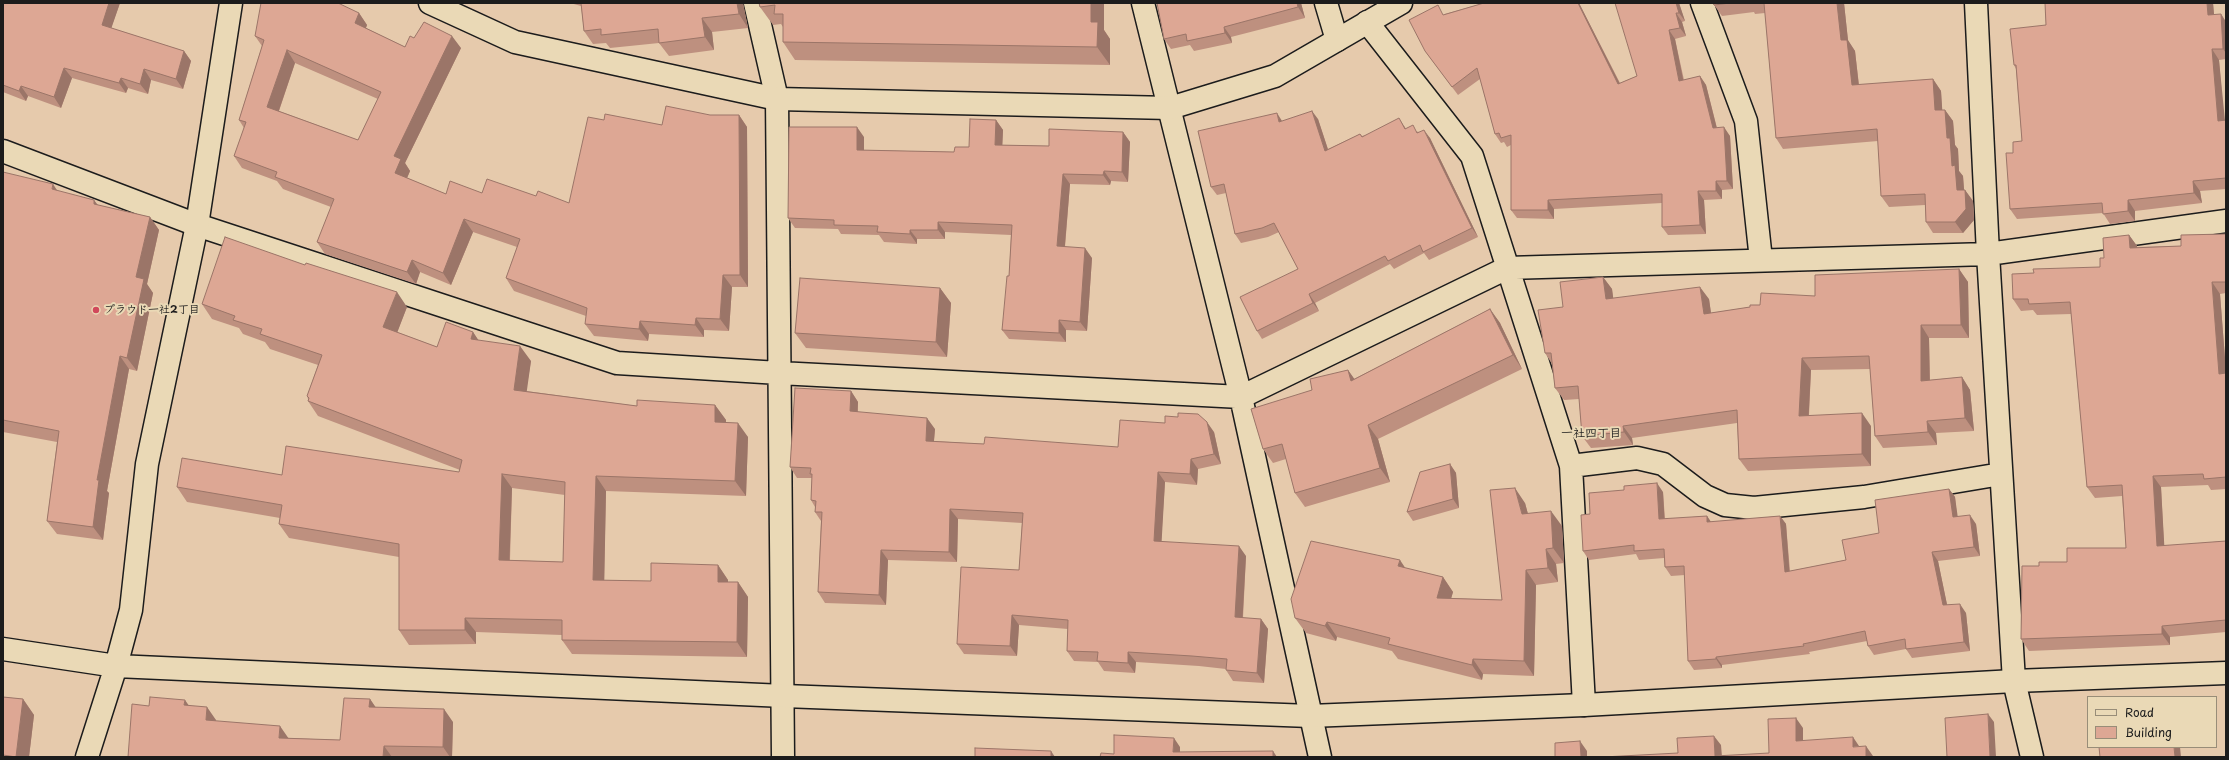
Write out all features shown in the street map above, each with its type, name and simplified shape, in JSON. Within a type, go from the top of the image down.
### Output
[{"type":"street","points":[[87,757],[116,666],[131,610],[147,464],[197,225],[231,3]]},
{"type":"street","points":[[430,3],[515,42],[777,99],[1170,108],[1275,76],[1401,3]]},
{"type":"street","points":[[755,3],[777,99],[779,373],[784,696],[783,757]]},
{"type":"street","points":[[1143,3],[1241,397],[1320,757]]},
{"type":"street","points":[[1326,3],[1337,40]]},
{"type":"street","points":[[1702,3],[1746,121],[1761,260]]},
{"type":"street","points":[[1976,3],[1988,254],[2014,681],[2032,757]]},
{"type":"street","points":[[1367,22],[1472,156],[1570,466],[1584,705]]},
{"type":"street","points":[[3,152],[197,225],[617,363],[1241,397],[1507,268],[1988,254],[2226,222]]},
{"type":"street","points":[[1570,466],[1637,458],[1663,464],[1705,496],[1725,505],[1754,508],[1864,497],[2001,474]]},
{"type":"street","points":[[3,649],[116,666],[784,696],[1310,716],[1584,705],[2014,681],[2226,673]]},
{"type":"building","points":[[3,3],[109,3],[102,25],[184,51],[176,79],[144,69],[140,84],[121,78],[119,83],[64,68],[54,97],[21,86],[19,91],[3,85]]},
{"type":"building","points":[[261,3],[338,3],[359,13],[355,23],[405,47],[410,36],[414,38],[424,22],[452,36],[394,156],[401,159],[395,173],[446,194],[450,181],[482,193],[487,179],[536,196],[538,191],[569,203],[588,117],[604,120],[605,114],[662,125],[666,106],[710,115],[739,115],[740,275],[723,275],[720,319],[696,318],[695,325],[640,321],[639,329],[585,324],[587,308],[506,278],[520,239],[464,219],[443,273],[412,260],[407,272],[317,242],[334,199],[275,177],[277,172],[234,156],[246,122],[239,120],[264,40],[255,36]],"holes":[[[287,50],[381,92],[358,140],[267,107]]]},
{"type":"building","points":[[581,3],[737,3],[739,14],[702,18],[705,37],[659,43],[658,29],[601,35],[601,29],[584,31]]},
{"type":"building","points":[[759,3],[1091,3],[1091,22],[1098,22],[1097,47],[783,42],[783,14],[774,14],[775,5],[760,7]]},
{"type":"building","points":[[1157,3],[1297,3],[1298,7],[1224,27],[1225,33],[1187,41],[1186,34],[1164,39]]},
{"type":"building","points":[[1484,3],[1578,3],[1618,84],[1637,76],[1615,3],[1676,3],[1679,13],[1676,13],[1680,28],[1669,30],[1679,81],[1700,76],[1713,128],[1724,127],[1727,181],[1716,181],[1716,191],[1698,191],[1700,225],[1662,227],[1662,194],[1548,200],[1548,210],[1511,210],[1511,135],[1501,138],[1499,133],[1495,134],[1477,68],[1452,87],[1425,51],[1409,20],[1438,5],[1443,15]]},
{"type":"building","points":[[1713,3],[1730,3],[1714,5]]},
{"type":"building","points":[[1764,3],[1837,3],[1841,40],[1847,40],[1852,85],[1933,79],[1935,110],[1945,110],[1947,138],[1950,138],[1952,166],[1955,165],[1957,190],[1965,190],[1966,209],[1955,222],[1926,222],[1925,194],[1881,196],[1877,129],[1776,138]]},
{"type":"building","points":[[2045,3],[2207,3],[2208,15],[2221,14],[2223,49],[2212,49],[2218,121],[2226,120],[2226,178],[2193,181],[2194,193],[2128,200],[2128,211],[2103,214],[2102,203],[2010,209],[2006,153],[2013,153],[2013,142],[2022,141],[2016,65],[2014,65],[2010,29],[2046,25]]},
{"type":"building","points":[[1312,111],[1325,151],[1360,134],[1362,137],[1399,118],[1405,129],[1413,125],[1417,133],[1424,130],[1472,228],[1423,252],[1420,245],[1388,261],[1385,256],[1309,294],[1313,303],[1257,331],[1240,297],[1298,269],[1274,223],[1262,228],[1235,234],[1224,184],[1211,187],[1198,131],[1277,113],[1279,122]]},
{"type":"building","points":[[970,119],[996,120],[995,145],[1049,146],[1049,129],[1123,132],[1122,172],[1104,171],[1103,175],[1063,174],[1057,246],[1085,248],[1080,322],[1059,320],[1059,333],[1002,330],[1007,276],[1009,276],[1012,225],[938,222],[938,230],[910,230],[910,234],[877,232],[878,226],[834,225],[834,220],[788,218],[789,127],[857,127],[857,150],[954,152],[955,147],[969,147]]},
{"type":"building","points":[[3,172],[53,184],[52,189],[94,200],[94,204],[150,217],[136,277],[144,279],[127,358],[120,356],[97,480],[99,480],[93,527],[47,521],[59,431],[3,420]]},
{"type":"building","points":[[2226,234],[2226,282],[2212,282],[2219,374],[2226,373],[2226,477],[2204,479],[2203,474],[2153,476],[2157,546],[2226,541],[2226,620],[2162,626],[2162,634],[2021,639],[2022,566],[2039,566],[2039,562],[2067,562],[2067,548],[2126,548],[2122,485],[2087,487],[2070,302],[2029,304],[2028,299],[2013,299],[2012,274],[2034,273],[2033,269],[2100,267],[2100,258],[2104,258],[2103,238],[2129,235],[2130,248],[2181,246],[2181,235]]},
{"type":"building","points":[[225,237],[305,265],[306,263],[397,292],[383,327],[437,347],[446,322],[473,332],[471,339],[520,346],[514,390],[637,406],[637,400],[715,405],[715,422],[738,423],[735,481],[596,476],[593,580],[651,581],[651,563],[718,565],[718,582],[738,582],[737,642],[562,640],[562,620],[465,618],[465,630],[399,630],[399,544],[279,524],[282,505],[177,487],[182,458],[282,475],[286,446],[459,472],[462,460],[308,401],[309,398],[307,396],[322,355],[260,334],[262,329],[233,320],[235,316],[202,304]],"holes":[[[502,474],[565,482],[563,562],[499,560]]]},
{"type":"building","points":[[1959,269],[1961,325],[1921,325],[1921,381],[1962,377],[1965,418],[1927,421],[1928,432],[1875,436],[1869,356],[1802,358],[1799,416],[1862,413],[1862,454],[1739,459],[1737,410],[1623,426],[1624,432],[1582,436],[1578,386],[1555,388],[1551,353],[1545,353],[1538,310],[1563,307],[1560,282],[1603,277],[1606,299],[1700,287],[1704,314],[1750,307],[1750,305],[1760,305],[1761,293],[1815,296],[1815,275]]},
{"type":"building","points":[[800,278],[940,288],[936,342],[795,333]]},
{"type":"building","points":[[1490,309],[1513,355],[1368,425],[1380,468],[1295,493],[1282,444],[1263,449],[1251,409],[1312,390],[1310,379],[1348,370],[1351,381]]},
{"type":"building","points":[[795,388],[851,391],[850,411],[927,418],[926,441],[984,444],[985,437],[1118,447],[1120,420],[1165,423],[1165,416],[1178,417],[1178,413],[1198,414],[1207,422],[1214,454],[1191,459],[1190,474],[1158,472],[1154,541],[1239,546],[1235,617],[1261,619],[1257,673],[1226,670],[1227,659],[1192,656],[1128,652],[1128,663],[1097,661],[1098,652],[1067,651],[1068,620],[1012,615],[1010,646],[957,644],[961,567],[1019,570],[1023,513],[950,509],[949,552],[881,550],[879,595],[818,592],[822,512],[815,512],[816,501],[811,500],[811,468],[790,467]]},
{"type":"building","points":[[1450,464],[1453,499],[1407,512],[1420,472]]},
{"type":"building","points":[[1657,483],[1659,519],[1707,516],[1707,522],[1780,516],[1785,572],[1846,560],[1842,540],[1879,533],[1875,500],[1949,489],[1953,517],[1970,515],[1974,547],[1932,552],[1943,605],[1960,604],[1964,642],[1906,649],[1905,639],[1868,646],[1865,631],[1803,644],[1804,646],[1716,657],[1716,659],[1688,661],[1684,566],[1665,567],[1664,549],[1634,551],[1634,545],[1583,551],[1581,515],[1590,514],[1589,493],[1624,490],[1624,486]]},
{"type":"building","points":[[1515,488],[1522,514],[1551,511],[1553,548],[1546,549],[1548,568],[1526,570],[1524,661],[1473,659],[1472,665],[1388,644],[1390,638],[1327,622],[1325,626],[1295,618],[1291,599],[1311,541],[1400,560],[1398,566],[1443,577],[1437,598],[1502,600],[1490,490]]},
{"type":"building","points":[[3,697],[23,699],[16,757],[3,755]]},
{"type":"building","points":[[150,697],[185,700],[184,705],[207,707],[206,720],[280,726],[279,738],[340,740],[344,698],[370,699],[369,707],[444,709],[443,747],[384,746],[383,757],[128,757],[132,704],[149,706]]},
{"type":"building","points":[[1988,714],[1990,757],[1947,757],[1945,718]]},
{"type":"building","points":[[1796,718],[1796,741],[1853,737],[1853,747],[1866,746],[1866,757],[1603,757],[1678,753],[1677,738],[1714,736],[1715,756],[1769,753],[1768,719]]},
{"type":"building","points":[[1114,735],[1174,738],[1173,752],[1273,751],[1273,757],[1100,757],[1101,753],[1114,754]]},
{"type":"building","points":[[1580,741],[1581,757],[1555,757],[1555,743]]},
{"type":"building","points":[[975,748],[1051,751],[1051,757],[975,757]]},
{"type":"building","points":[[2099,748],[2174,748],[2175,757],[2100,757]]},
{"type":"place","name":"プラウド一社2丁目","points":[[96,310]]},
{"type":"district","name":"一社四丁目","points":[[1591,434]]}]
